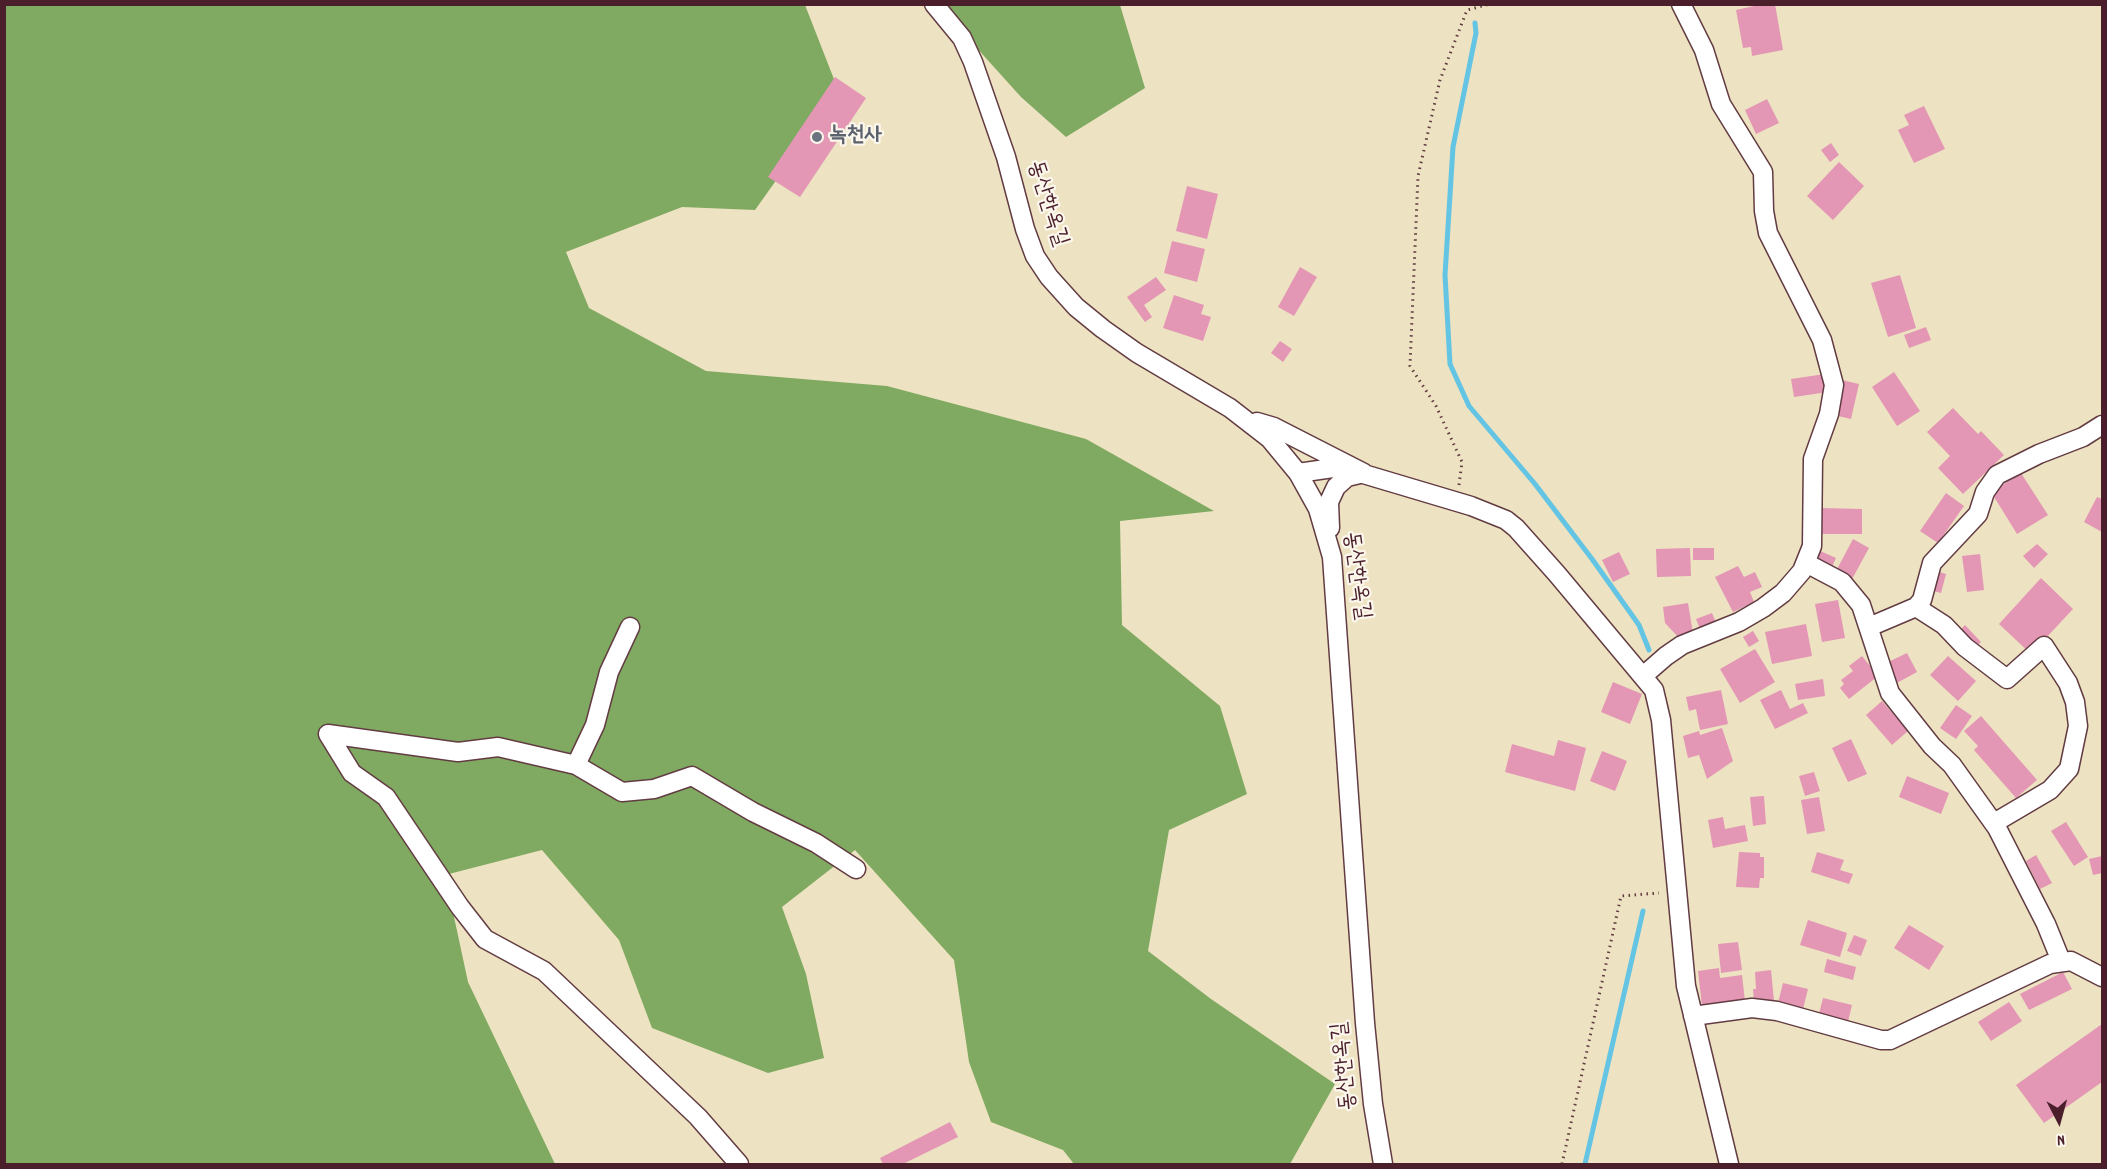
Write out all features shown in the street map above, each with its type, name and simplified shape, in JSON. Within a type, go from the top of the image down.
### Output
[{"type":"street","name":"동산한옥길","points":[[934,4],[962,38],[973,62],[1006,157],[1025,229],[1035,255],[1049,277],[1076,307],[1103,329],[1137,353],[1244,417],[1270,438],[1298,474],[1318,509],[1332,557],[1366,1035],[1373,1104],[1383,1164]]},
{"type":"street","points":[[1643,676],[1682,645],[1738,622],[1762,608],[1792,585],[1806,563],[1812,546],[1813,459],[1833,399],[1832,371],[1822,340],[1772,244],[1765,221],[1764,179],[1759,163],[1722,104],[1704,50],[1681,4]]},
{"type":"street","points":[[1244,417],[1275,427],[1364,473]]},
{"type":"street","points":[[1869,627],[1916,607],[1922,600],[1932,563],[1978,514],[1985,492],[1997,475],[2039,454],[2083,437],[2103,425]]},
{"type":"street","points":[[1298,474],[1340,467],[1496,514],[1516,528],[1654,690],[1659,704],[1675,891],[1686,986],[1729,1164]]},
{"type":"street","points":[[1332,557],[1329,508],[1332,493],[1341,480],[1364,473]]},
{"type":"street","points":[[1806,563],[1850,589],[1861,604],[1886,682],[1896,703],[1932,746],[1952,765],[1994,824],[2046,924],[2061,961]]},
{"type":"street","points":[[1916,607],[1944,625],[1965,647],[2007,679],[2044,646],[2075,702],[2078,726],[2069,769],[2050,790],[1994,824]]},
{"type":"street","points":[[576,765],[596,725],[609,672],[630,627]]},
{"type":"street","points":[[739,1164],[698,1117],[544,971],[485,939],[454,898],[386,797],[352,773],[328,734],[458,752],[498,747],[576,765],[622,792],[654,789],[692,776],[753,812],[816,843],[856,868]]},
{"type":"street","points":[[1693,1016],[1752,1008],[1777,1011],[1881,1040],[1890,1040],[2031,971],[2061,961],[2083,965],[2103,977]]},
{"type":"path","points":[[1457,502],[1462,462],[1436,406],[1410,366],[1418,176],[1440,80],[1467,10],[1490,4]]},
{"type":"path","points":[[1562,1164],[1621,896],[1675,891]]},
{"type":"green space","points":[[5,5],[805,5],[839,92],[755,210],[682,207],[566,252],[589,308],[706,371],[887,386],[1086,439],[1214,511],[1120,521],[1122,625],[1220,706],[1247,794],[1169,830],[1148,951],[1211,999],[1335,1084],[1290,1164],[1074,1164],[1063,1150],[991,1122],[969,1062],[954,960],[855,850],[782,907],[806,974],[824,1058],[768,1073],[652,1028],[619,940],[542,850],[445,875],[468,982],[555,1164],[5,1164]]},
{"type":"green space","points":[[938,5],[1120,5],[1145,88],[1066,137],[1021,97]]},
{"type":"building","points":[[1763,4],[1775,4],[1783,50],[1752,56],[1751,47],[1743,48],[1736,10]]},
{"type":"building","name":"녹천사","points":[[835,77],[866,98],[800,197],[768,177]]},
{"type":"building","points":[[1767,99],[1779,123],[1756,134],[1745,110]]},
{"type":"building","points":[[1924,106],[1945,149],[1914,163],[1898,130],[1909,125],[1904,115]]},
{"type":"building","points":[[1831,143],[1839,155],[1830,162],[1821,150]]},
{"type":"building","points":[[1839,162],[1864,186],[1833,220],[1807,196]]},
{"type":"building","points":[[1187,186],[1218,194],[1207,239],[1176,231]]},
{"type":"building","points":[[1172,241],[1205,249],[1197,282],[1164,273]]},
{"type":"building","points":[[1300,267],[1317,277],[1294,316],[1278,307]]},
{"type":"building","points":[[1900,275],[1916,328],[1888,337],[1871,283]]},
{"type":"building","points":[[1156,277],[1166,290],[1144,305],[1152,317],[1145,322],[1127,297]]},
{"type":"building","points":[[1174,295],[1204,305],[1201,314],[1211,317],[1203,341],[1163,328]]},
{"type":"building","points":[[1926,327],[1931,340],[1909,348],[1904,335]]},
{"type":"building","points":[[1280,341],[1292,349],[1283,362],[1271,353]]},
{"type":"building","points":[[1894,372],[1920,411],[1897,426],[1872,387]]},
{"type":"building","points":[[1825,374],[1828,392],[1794,397],[1791,379]]},
{"type":"building","points":[[1842,380],[1859,384],[1851,419],[1834,415]]},
{"type":"building","points":[[1953,408],[1978,434],[1981,431],[2004,455],[1963,494],[1938,468],[1950,456],[1927,432]]},
{"type":"building","points":[[2021,473],[2048,515],[2017,534],[1991,492]]},
{"type":"building","points":[[1946,493],[1964,506],[1938,543],[1920,531]]},
{"type":"building","points":[[2097,497],[2102,499],[2102,532],[2084,522]]},
{"type":"building","points":[[1822,508],[1862,509],[1862,534],[1821,534]]},
{"type":"building","points":[[1853,539],[1869,548],[1851,581],[1835,573]]},
{"type":"building","points":[[2037,544],[2048,554],[2034,568],[2023,556]]},
{"type":"building","points":[[1690,548],[1691,576],[1657,577],[1656,549]]},
{"type":"building","points":[[1693,548],[1714,548],[1714,560],[1693,560]]},
{"type":"building","points":[[1818,550],[1836,558],[1830,571],[1812,563]]},
{"type":"building","points":[[1619,552],[1630,574],[1613,582],[1602,560]]},
{"type":"building","points":[[1980,554],[1984,590],[1967,592],[1962,556]]},
{"type":"building","points":[[1738,566],[1744,577],[1755,572],[1762,587],[1750,592],[1754,602],[1733,612],[1715,577]]},
{"type":"building","points":[[1936,571],[1946,574],[1941,593],[1930,590]]},
{"type":"building","points":[[2041,578],[2073,609],[2031,654],[1999,624]]},
{"type":"building","points":[[1838,600],[1845,638],[1822,642],[1815,604]]},
{"type":"building","points":[[1688,603],[1693,633],[1681,640],[1665,623],[1663,607]]},
{"type":"building","points":[[1712,613],[1716,623],[1700,629],[1696,619]]},
{"type":"building","points":[[1806,624],[1812,656],[1772,664],[1765,632]]},
{"type":"building","points":[[1965,625],[1981,642],[1974,648],[1959,631]]},
{"type":"building","points":[[1753,631],[1759,641],[1749,647],[1743,637]]},
{"type":"building","points":[[1755,649],[1775,682],[1740,703],[1720,669]]},
{"type":"building","points":[[1907,653],[1917,672],[1895,684],[1884,664]]},
{"type":"building","points":[[1862,656],[1878,676],[1849,699],[1840,688],[1844,684],[1841,680],[1853,671],[1849,666]]},
{"type":"building","points":[[1948,656],[1976,681],[1958,701],[1930,675]]},
{"type":"building","points":[[1823,679],[1825,696],[1798,700],[1795,684]]},
{"type":"building","points":[[1613,682],[1642,694],[1630,724],[1601,712]]},
{"type":"building","points":[[1721,690],[1728,724],[1700,730],[1696,709],[1689,711],[1686,697]]},
{"type":"building","points":[[1781,690],[1790,709],[1803,703],[1808,713],[1775,729],[1760,700]]},
{"type":"building","points":[[1882,701],[1908,731],[1892,745],[1866,715]]},
{"type":"building","points":[[1956,705],[1972,716],[1956,739],[1940,728]]},
{"type":"building","points":[[1981,716],[2037,780],[2016,798],[1974,750],[1978,746],[1964,731]]},
{"type":"building","points":[[1722,728],[1733,761],[1707,779],[1699,755],[1688,758],[1683,736],[1699,731],[1700,735]]},
{"type":"building","points":[[1851,739],[1867,774],[1848,782],[1832,748]]},
{"type":"building","points":[[1558,740],[1586,748],[1575,791],[1505,772],[1512,744],[1554,756]]},
{"type":"building","points":[[1602,751],[1627,761],[1615,791],[1590,781]]},
{"type":"building","points":[[1814,772],[1820,791],[1805,796],[1799,776]]},
{"type":"building","points":[[1907,776],[1949,793],[1941,814],[1899,797]]},
{"type":"building","points":[[1764,796],[1766,824],[1753,826],[1750,797]]},
{"type":"building","points":[[1819,797],[1825,831],[1807,834],[1801,800]]},
{"type":"building","points":[[1723,817],[1725,829],[1745,825],[1748,841],[1713,848],[1708,820]]},
{"type":"building","points":[[2066,822],[2088,857],[2074,866],[2051,831]]},
{"type":"building","points":[[1739,852],[1760,853],[1760,857],[1764,857],[1764,878],[1760,878],[1759,888],[1736,887]]},
{"type":"building","points":[[1817,852],[1844,860],[1840,870],[1853,874],[1849,884],[1811,872]]},
{"type":"building","points":[[2036,855],[2052,883],[2040,889],[2026,861]]},
{"type":"building","points":[[2102,856],[2102,873],[2093,875],[2089,859]]},
{"type":"building","points":[[1808,920],[1847,933],[1840,957],[1800,945]]},
{"type":"building","points":[[1909,925],[1944,946],[1929,970],[1894,948]]},
{"type":"building","points":[[1854,935],[1867,940],[1861,956],[1847,951]]},
{"type":"building","points":[[1738,942],[1742,970],[1721,973],[1718,944]]},
{"type":"building","points":[[1827,959],[1856,967],[1853,980],[1824,972]]},
{"type":"building","points":[[1719,968],[1720,978],[1742,975],[1745,1001],[1702,1006],[1698,971]]},
{"type":"building","points":[[1771,970],[1774,1001],[1754,1003],[1755,972]]},
{"type":"building","points":[[2063,972],[2072,989],[2029,1010],[2020,994]]},
{"type":"building","points":[[1783,983],[1808,989],[1803,1009],[1778,1003]]},
{"type":"building","points":[[1823,998],[1852,1005],[1847,1026],[1818,1018]]},
{"type":"building","points":[[2009,1002],[2022,1021],[1991,1041],[1978,1022]]},
{"type":"building","points":[[2102,1024],[2102,1082],[2044,1123],[2016,1085]]},
{"type":"building","points":[[950,1122],[958,1137],[903,1164],[883,1164],[880,1158]]},
{"type":"waterway","points":[[1475,23],[1476,33],[1453,147],[1445,275],[1450,364],[1469,406],[1535,484],[1592,559],[1639,625],[1649,650]]},
{"type":"waterway","points":[[1585,1164],[1643,911]]},
{"type":"place","name":"녹천사","points":[[817,137]]}]
